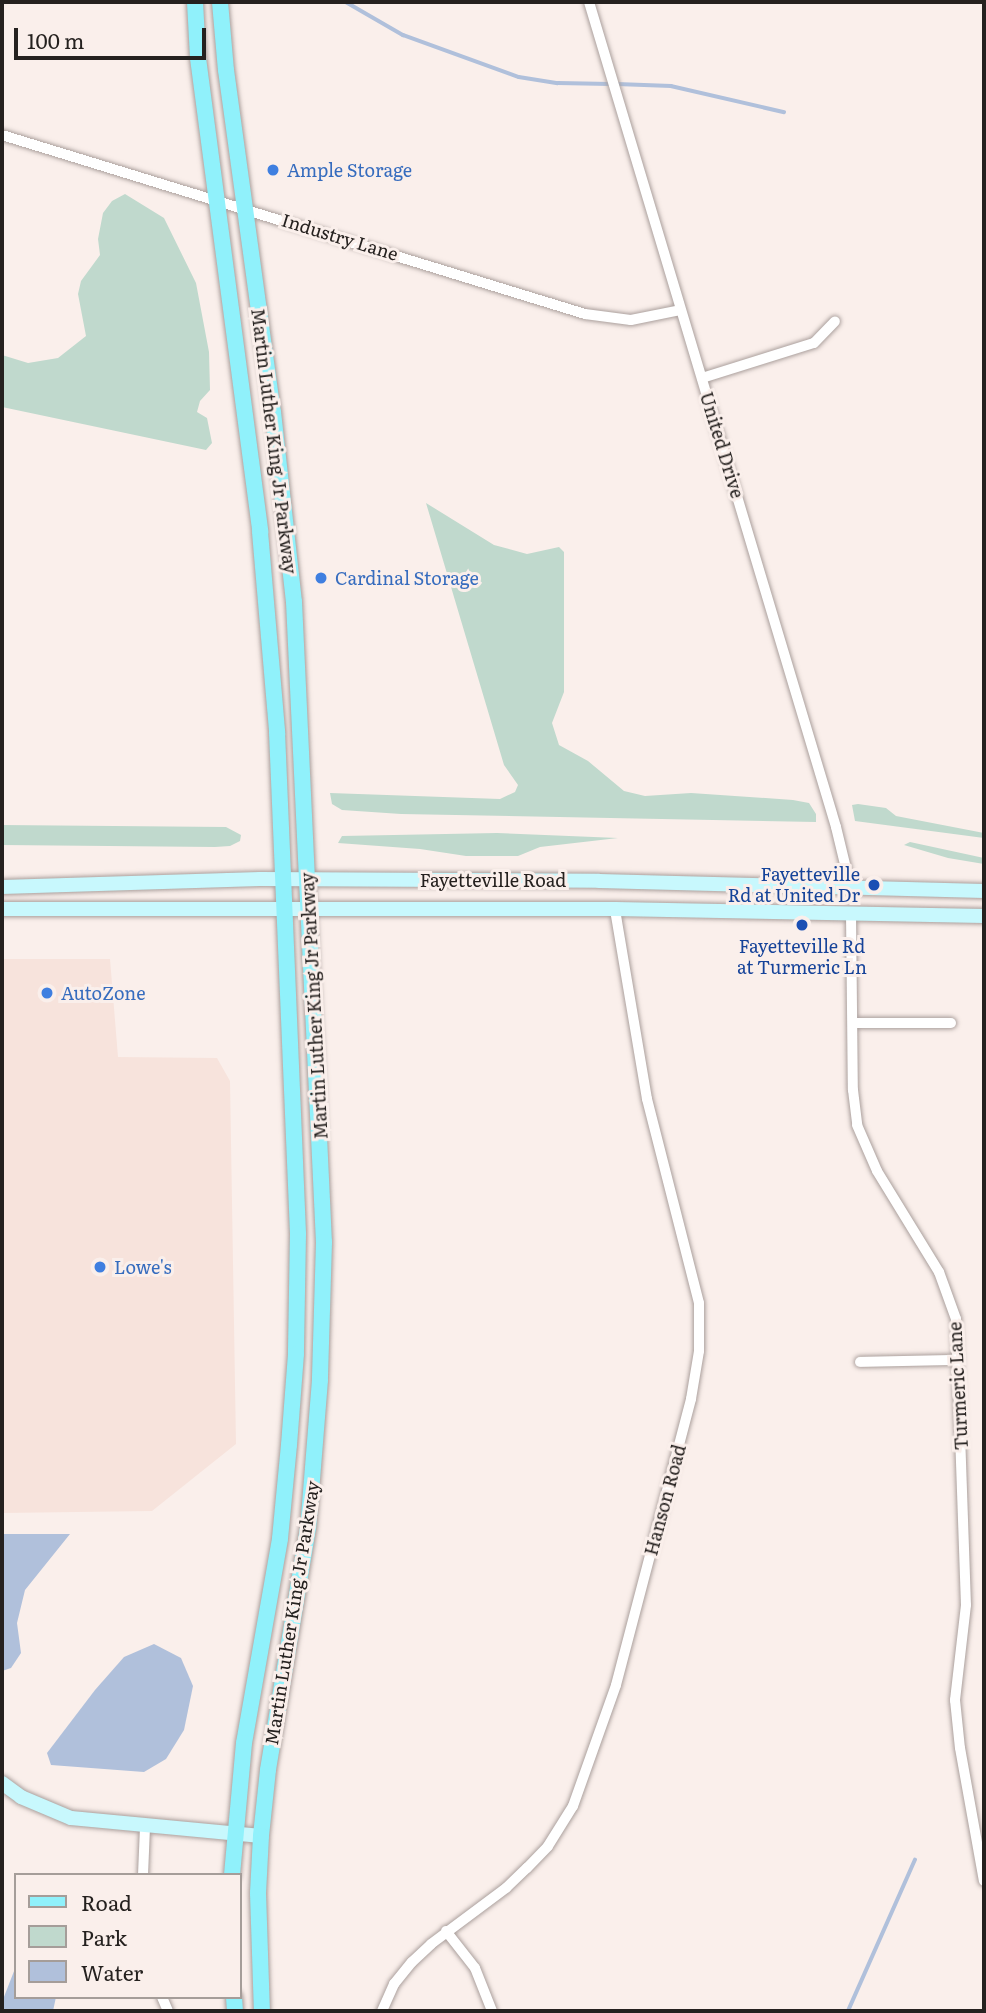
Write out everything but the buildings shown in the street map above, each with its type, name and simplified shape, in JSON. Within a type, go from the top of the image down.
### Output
[{"type":"main road","name":"Martin Luther King Jr Parkway","points":[[195,2],[198,58],[260,532],[277,732],[282,908],[298,1234],[296,1354],[279,1539],[244,1743],[232,1873]]},
{"type":"main road","name":"Martin Luther King Jr Parkway","points":[[220,2],[291,578],[324,1242],[320,1381],[308,1528],[268,1770],[261,1836],[258,1906],[262,2011]]},
{"type":"main road","name":"Fayetteville Road","points":[[2,887],[308,879],[599,881],[984,891]]},
{"type":"main road","name":"Fayetteville Road","points":[[2,909],[615,909],[984,916]]},
{"type":"main road","points":[[2,1783],[21,1797],[71,1818],[261,1836]]},
{"type":"street","name":"United Drive","points":[[589,2],[836,827],[851,889]]},
{"type":"street","name":"Industry Lane","points":[[2,135],[584,314],[631,320],[680,310]]},
{"type":"street","points":[[702,378],[814,343],[835,321]]},
{"type":"street","name":"Hanson Road","points":[[382,2011],[394,1984],[412,1962],[446,1931],[506,1888],[527,1868],[548,1846],[573,1806],[616,1685],[691,1399],[699,1351],[699,1303],[647,1099],[615,909]]},
{"type":"street","name":"Turmeric Lane","points":[[851,913],[854,1108],[860,1138],[877,1171],[927,1250],[950,1296],[956,1320],[966,1605],[956,1700],[960,1748],[984,1881]]},
{"type":"street","points":[[853,1023],[951,1023]]},
{"type":"street","points":[[860,1362],[958,1360]]},
{"type":"street","points":[[143,1873],[145,1827]]},
{"type":"street","points":[[446,1931],[475,1968],[492,2011]]},
{"type":"shaded area","points":[[2,959],[110,959],[118,1057],[217,1058],[230,1081],[236,1444],[152,1511],[2,1513]]},
{"type":"green space","points":[[125,194],[164,218],[196,283],[209,352],[210,390],[200,401],[197,412],[207,418],[212,443],[206,450],[2,407],[2,355],[28,363],[58,358],[86,336],[78,294],[81,281],[100,255],[98,239],[103,213],[112,201]]},
{"type":"green space","points":[[426,503],[494,545],[527,554],[559,547],[564,552],[564,692],[552,723],[559,745],[588,761],[624,791],[645,796],[691,793],[793,800],[809,803],[816,814],[816,822],[401,814],[342,810],[332,804],[330,793],[500,799],[515,792],[518,785],[504,765]]},
{"type":"green space","points":[[852,805],[886,808],[896,816],[984,833],[984,838],[855,821]]},
{"type":"green space","points":[[2,825],[226,827],[241,835],[240,841],[230,846],[215,847],[2,845]]},
{"type":"green space","points":[[497,833],[618,838],[540,847],[518,856],[466,856],[420,849],[338,843],[342,836]]},
{"type":"green space","points":[[910,842],[984,858],[984,864],[948,858],[904,845]]},
{"type":"water","points":[[2,1534],[70,1534],[25,1590],[17,1623],[21,1653],[11,1668],[2,1671]]},
{"type":"water","points":[[154,1644],[181,1658],[193,1686],[184,1730],[166,1759],[144,1772],[51,1765],[47,1753],[95,1690],[124,1657]]},
{"type":"water","points":[[14,1971],[14,1999],[56,1999],[53,2011],[2,2011],[2,2002]]},
{"type":"waterway","points":[[346,2],[403,35],[519,77],[558,83],[610,84]]},
{"type":"waterway","points":[[617,84],[671,86],[784,112]]},
{"type":"waterway","points":[[848,2011],[915,1860]]},
{"type":"place","name":"Ample Storage","points":[[273,170]]},
{"type":"place","name":"Cardinal Storage","points":[[321,578]]},
{"type":"place","name":"Fayetteville Rd at United Dr","points":[[874,885]]},
{"type":"place","name":"Fayetteville Rd at Turmeric Ln","points":[[802,925]]},
{"type":"place","name":"AutoZone","points":[[47,993]]},
{"type":"place","name":"Lowe's","points":[[100,1267]]}]
